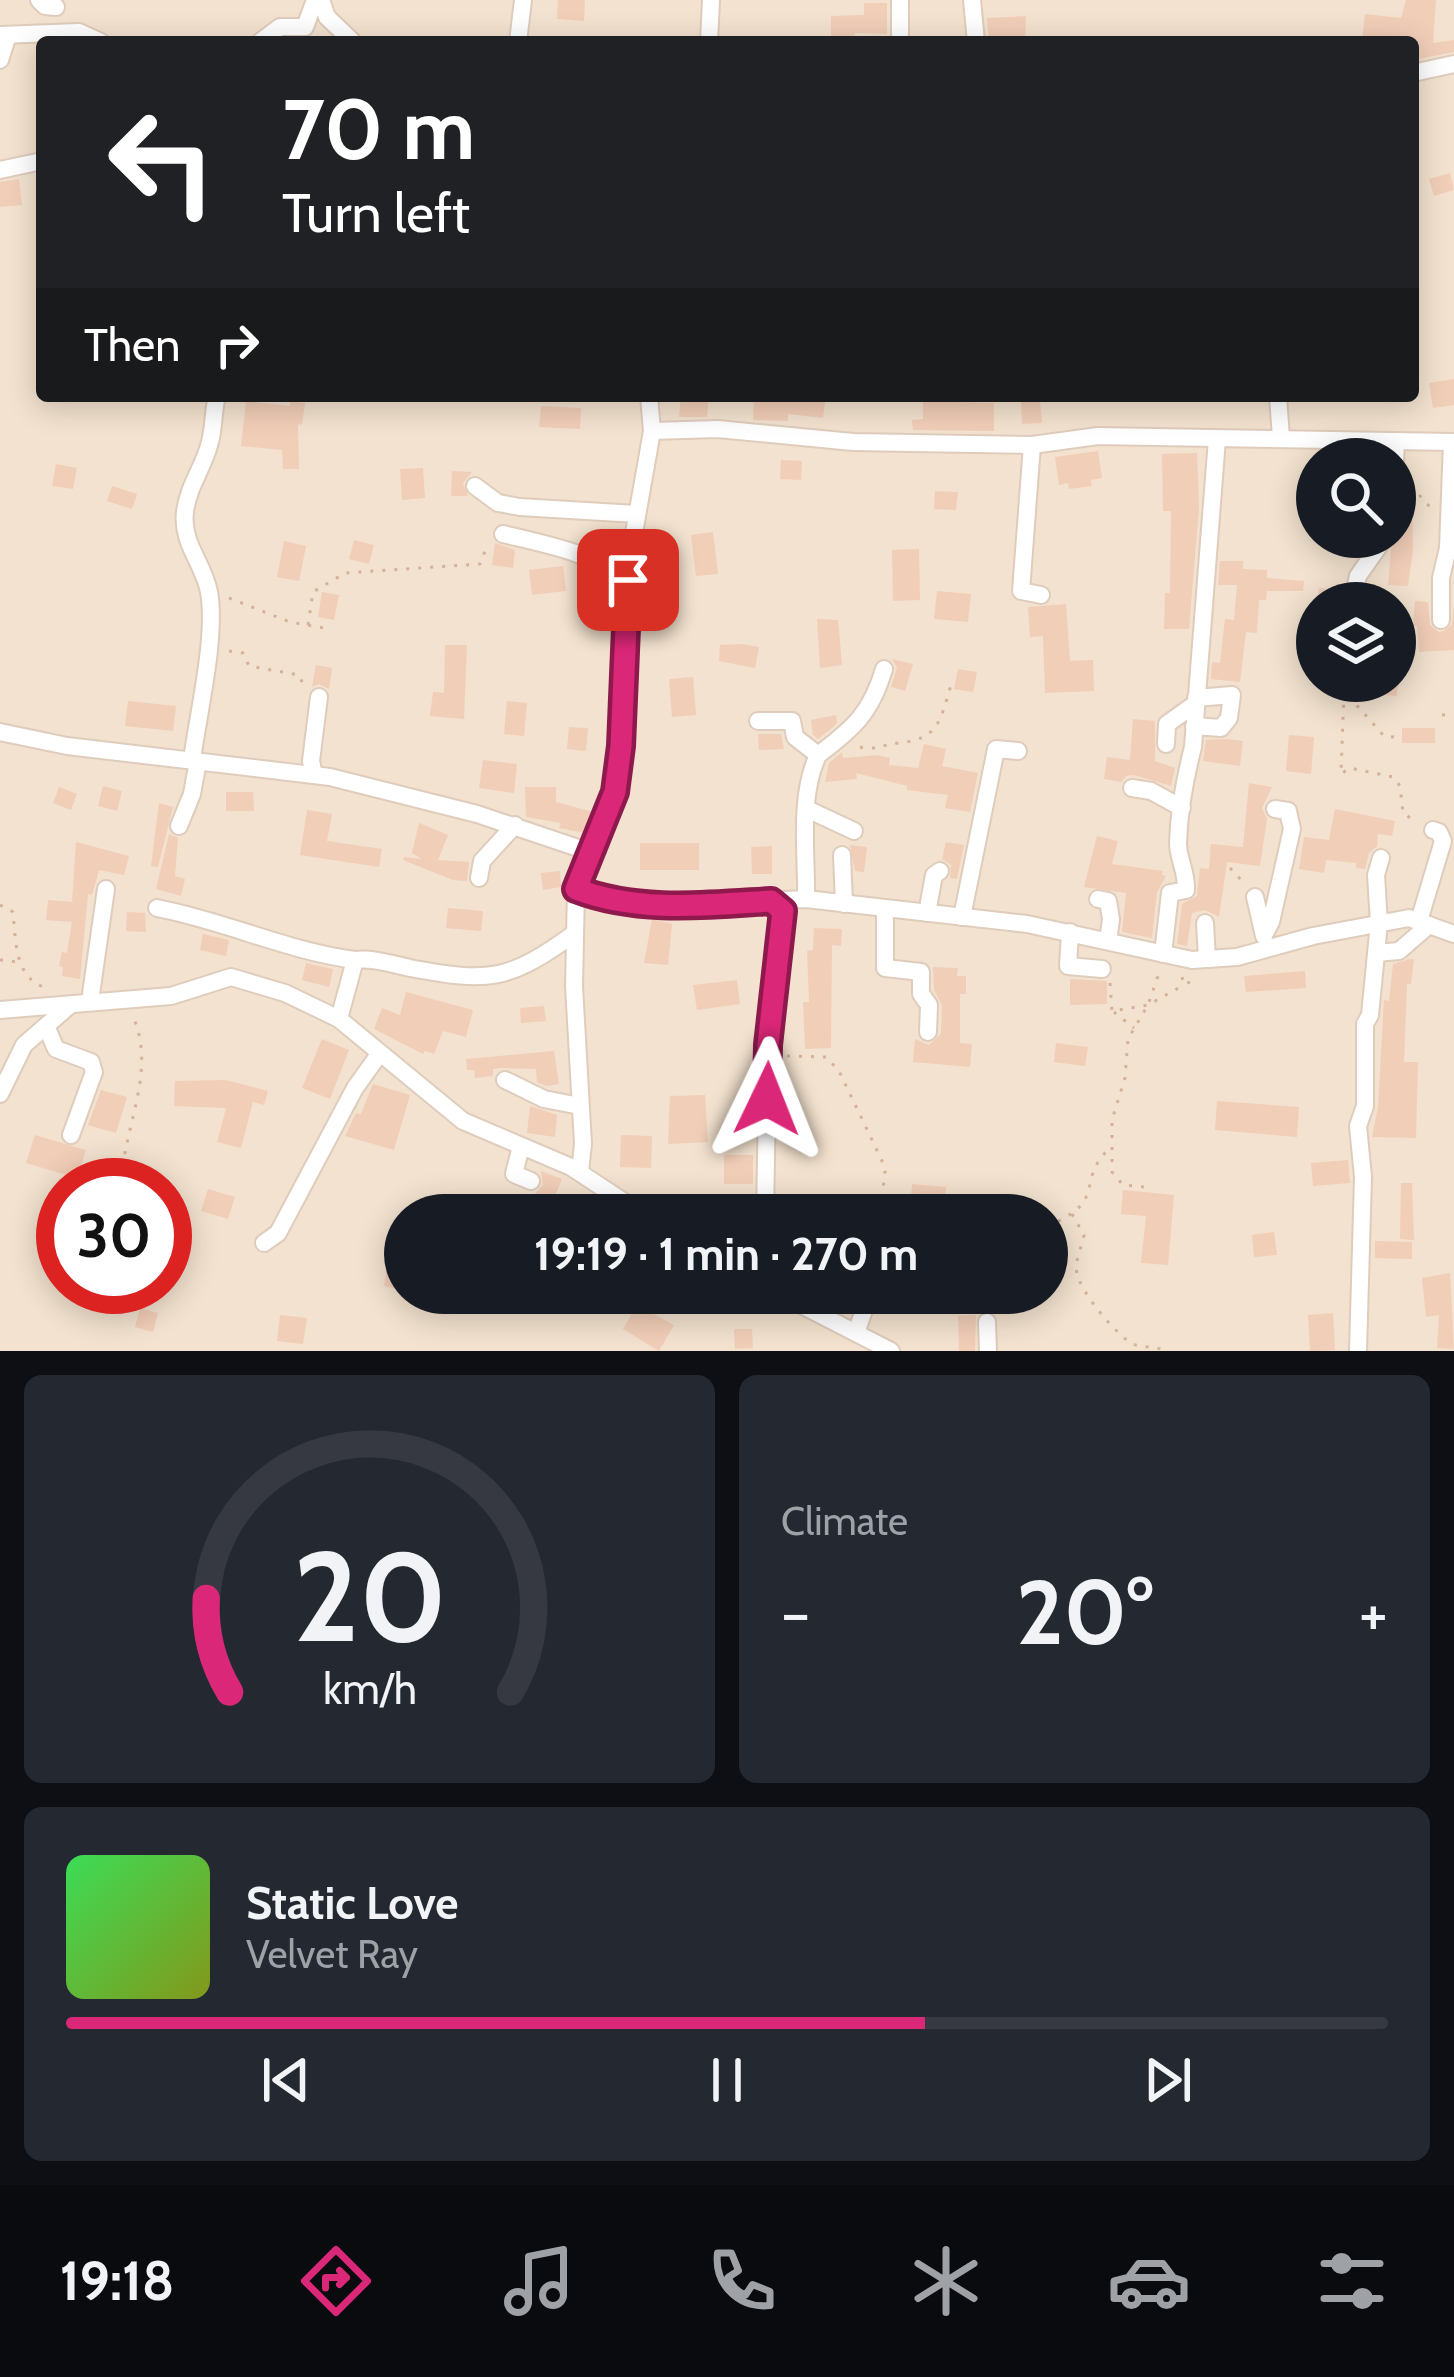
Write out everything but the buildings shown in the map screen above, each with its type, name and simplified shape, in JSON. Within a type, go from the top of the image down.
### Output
[{"type":"street","points":[[268,36],[280,27],[305,27],[318,0]]},
{"type":"street","points":[[318,0],[347,36]]},
{"type":"street","points":[[519,36],[523,0]]},
{"type":"street","points":[[709,36],[711,0]]},
{"type":"street","points":[[900,0],[900,36]]},
{"type":"street","points":[[973,0],[976,36]]},
{"type":"street","points":[[0,60],[4,35],[79,32],[88,36]]},
{"type":"street","points":[[1419,72],[1454,64]]},
{"type":"street","points":[[0,170],[36,161]]},
{"type":"street","points":[[178,826],[192,794],[209,598],[188,543],[184,516],[191,483],[211,439],[216,402]]},
{"type":"street","points":[[580,1172],[576,889],[615,792],[632,515],[652,431],[650,402]]},
{"type":"street","points":[[1278,402],[1281,438]]},
{"type":"street","points":[[652,431],[718,429],[853,442],[1032,445],[1098,436],[1296,438]]},
{"type":"street","points":[[1163,955],[1170,893],[1186,890],[1187,874],[1177,849],[1194,726],[1216,439]]},
{"type":"street","points":[[1416,441],[1453,442],[1442,620]]},
{"type":"street","points":[[1032,445],[1021,591],[1041,596]]},
{"type":"street","points":[[475,486],[498,502],[520,507],[632,515]]},
{"type":"street","points":[[503,535],[567,549],[604,563],[628,580]]},
{"type":"street","points":[[806,899],[810,773],[818,755],[871,708],[884,669]]},
{"type":"street","points":[[1166,744],[1167,724],[1195,701],[1232,695],[1229,718],[1221,728],[1194,726]]},
{"type":"street","points":[[314,776],[311,761],[319,698]]},
{"type":"street","points":[[758,721],[792,721],[795,737],[818,755]]},
{"type":"street","points":[[0,732],[67,746],[314,776],[515,825],[593,853]]},
{"type":"street","points":[[962,917],[996,749],[1018,751]]},
{"type":"street","points":[[1132,788],[1151,791],[1182,808]]},
{"type":"street","points":[[807,809],[854,831]]},
{"type":"street","points":[[1266,942],[1292,829],[1288,811],[1275,809]]},
{"type":"street","points":[[479,878],[482,861],[515,825]]},
{"type":"street","points":[[1376,953],[1400,951],[1424,923],[1443,841],[1432,830]]},
{"type":"street","points":[[842,855],[844,904]]},
{"type":"street","points":[[1358,1351],[1363,1177],[1358,1126],[1365,1106],[1366,1024],[1379,923],[1376,875],[1382,858]]},
{"type":"street","points":[[927,914],[934,875],[940,871]]},
{"type":"street","points":[[576,889],[648,904],[806,899],[1070,932],[1163,955],[1207,959],[1266,942],[1409,918],[1454,934]]},
{"type":"street","points":[[90,1001],[106,890]]},
{"type":"street","points":[[1256,897],[1266,942]]},
{"type":"street","points":[[1098,899],[1110,906],[1108,940]]},
{"type":"street","points":[[765,1194],[768,1070],[783,911],[771,901]]},
{"type":"street","points":[[157,908],[198,916],[315,955],[502,976],[575,933]]},
{"type":"street","points":[[885,909],[885,968],[921,972],[928,1032]]},
{"type":"street","points":[[1205,923],[1207,959]]},
{"type":"street","points":[[1070,932],[1068,966],[1102,969]]},
{"type":"street","points":[[339,1019],[355,960]]},
{"type":"street","points":[[0,1010],[171,996],[231,977],[285,993],[339,1019],[463,1121],[580,1172],[613,1194]]},
{"type":"street","points":[[0,1094],[24,1046],[70,1005]]},
{"type":"street","points":[[46,1026],[56,1049],[91,1062],[94,1072],[71,1135]]},
{"type":"street","points":[[264,1243],[278,1233],[355,1088],[380,1053]]},
{"type":"street","points":[[506,1080],[544,1099],[580,1106]]},
{"type":"street","points":[[521,1146],[514,1174],[531,1181]]},
{"type":"street","points":[[819,1314],[891,1351]]},
{"type":"street","points":[[856,1333],[863,1314]]},
{"type":"street","points":[[987,1318],[988,1351]]},
{"type":"path","points":[[1416,496],[1448,521]]},
{"type":"path","points":[[567,549],[593,542],[632,515]]},
{"type":"path","points":[[308,625],[313,592],[346,573],[480,564],[495,534],[503,535]]},
{"type":"path","points":[[209,598],[250,603],[324,628]]},
{"type":"path","points":[[206,650],[236,650],[249,666],[299,675],[307,692],[319,698]]},
{"type":"path","points":[[848,733],[856,745],[870,749],[923,740],[935,730],[951,685]]},
{"type":"path","points":[[1344,702],[1341,774],[1350,768],[1393,777],[1400,787],[1403,813],[1432,830]]},
{"type":"path","points":[[1354,702],[1384,736],[1394,737]]},
{"type":"path","points":[[1442,715],[1454,714]]},
{"type":"path","points":[[1230,868],[1256,897]]},
{"type":"path","points":[[0,905],[13,912],[20,962],[37,985],[56,991]]},
{"type":"path","points":[[1144,1186],[1123,1185],[1112,1172],[1109,1149],[1133,1028],[1148,1005],[1163,955]]},
{"type":"path","points":[[0,960],[20,962]]},
{"type":"path","points":[[1102,969],[1109,970],[1112,1011],[1133,1028]]},
{"type":"path","points":[[1112,1011],[1148,1005],[1184,985]]},
{"type":"path","points":[[114,1000],[136,1022],[143,1049],[125,1158]]},
{"type":"path","points":[[768,1070],[780,1056],[802,1054],[826,1057],[839,1071],[883,1162],[881,1194]]},
{"type":"path","points":[[1068,1216],[1083,1205],[1093,1186],[1096,1162],[1109,1149]]},
{"type":"path","points":[[1072,1214],[1084,1235],[1075,1269],[1083,1292],[1093,1298],[1099,1315],[1128,1341],[1165,1351]]},
{"type":"path","points":[[980,1314],[987,1318]]},
{"type":"shaded area","points":[[0,0],[1454,0],[1454,1351],[0,1351]]},
{"type":"route","points":[[628,580],[615,792],[576,889],[627,902],[669,905],[771,901],[783,911],[767,1099]]}]
